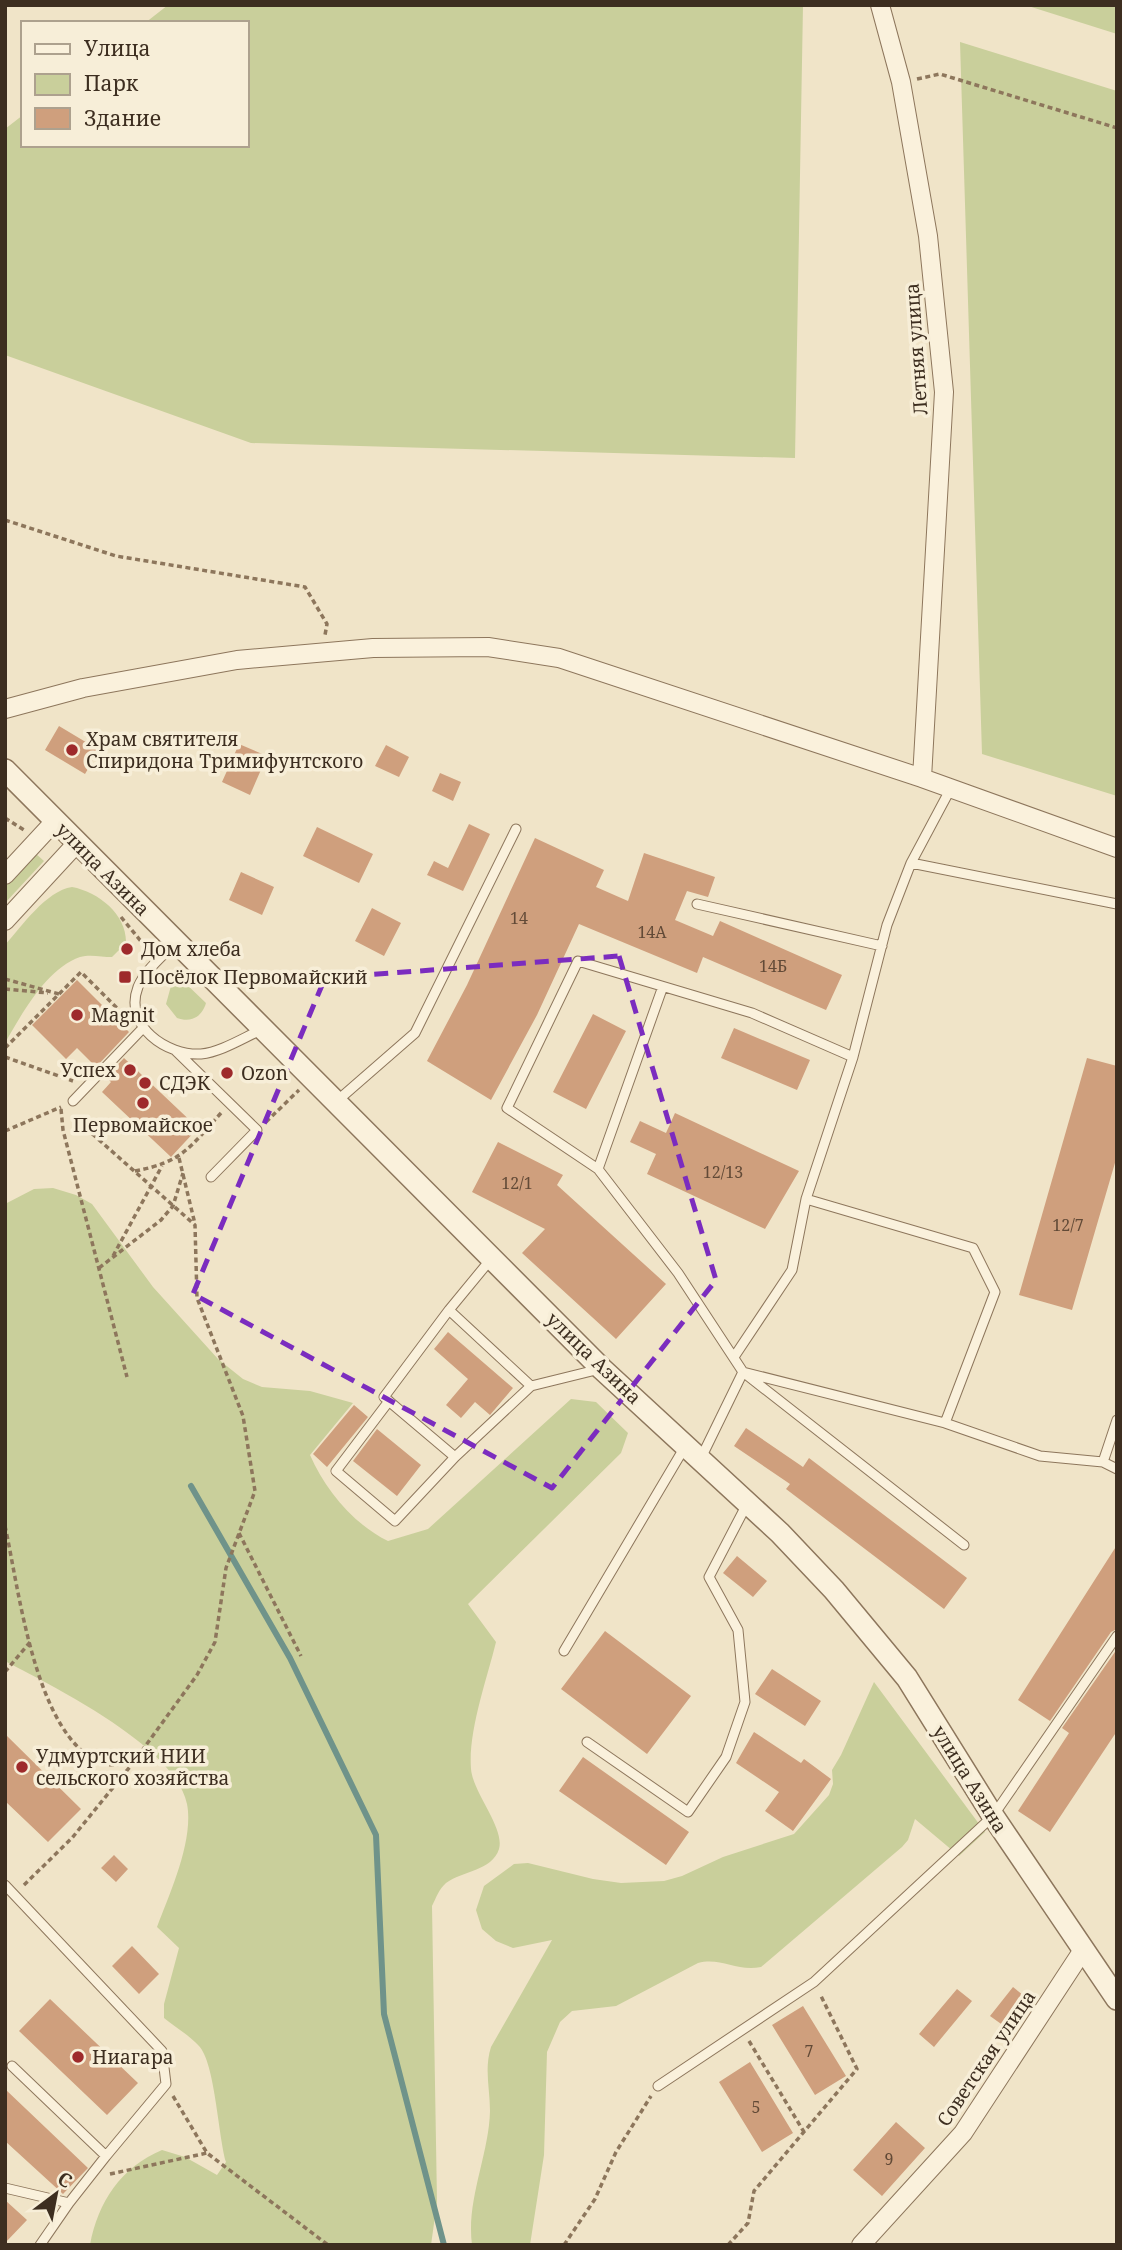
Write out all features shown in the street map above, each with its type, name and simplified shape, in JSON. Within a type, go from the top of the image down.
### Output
[{"type":"street","name":"Летняя улица","points":[[880,5],[901,82],[928,236],[944,392],[922,778]]},
{"type":"street","points":[[5,709],[83,688],[224,663],[373,648],[488,647],[559,658],[922,778],[1117,848]]},
{"type":"street","name":"улица Азина","points":[[5,770],[602,1369],[694,1451],[834,1590],[907,1678],[993,1816],[1117,2000]]},
{"type":"street","points":[[5,875],[55,821]]},
{"type":"street","points":[[5,921],[77,843]]},
{"type":"street","name":"Советская улица","points":[[860,2245],[963,2133],[1083,1950]]},
{"type":"lane","points":[[734,1357],[792,1270],[806,1199],[853,1057],[882,946],[911,863],[951,788]]},
{"type":"lane","points":[[335,1102],[415,1033],[516,829]]},
{"type":"lane","points":[[911,863],[1117,904]]},
{"type":"lane","points":[[698,904],[882,946]]},
{"type":"lane","points":[[176,942],[144,976],[137,990],[136,1006],[142,1030],[158,1043],[176,1051],[201,1054],[262,1029]]},
{"type":"lane","points":[[853,1057],[752,1013],[662,989],[578,961],[507,1108],[598,1169],[678,1273],[743,1373],[964,1545]]},
{"type":"lane","points":[[598,1169],[662,989]]},
{"type":"lane","points":[[73,1101],[142,1030]]},
{"type":"lane","points":[[176,1051],[257,1130],[211,1177]]},
{"type":"lane","points":[[806,1199],[973,1248],[995,1292],[945,1423]]},
{"type":"lane","points":[[455,1457],[384,1397],[492,1257]]},
{"type":"lane","points":[[449,1310],[530,1386]]},
{"type":"lane","points":[[389,1401],[336,1471],[395,1521],[455,1457],[530,1386],[602,1369]]},
{"type":"lane","points":[[743,1373],[945,1423],[1040,1456],[1102,1462],[1117,1469]]},
{"type":"lane","points":[[564,1651],[743,1373]]},
{"type":"lane","points":[[1102,1462],[1117,1420]]},
{"type":"lane","points":[[587,1742],[688,1812],[726,1757],[745,1702],[742,1658],[738,1630],[709,1577],[748,1503]]},
{"type":"lane","points":[[658,2086],[814,1982],[993,1816],[1117,1636]]},
{"type":"lane","points":[[5,1885],[162,2051],[166,2084],[69,2203],[40,2245]]},
{"type":"lane","points":[[12,2066],[106,2156]]},
{"type":"lane","points":[[5,2188],[69,2203]]},
{"type":"path","points":[[901,82],[940,74],[1117,128]]},
{"type":"path","points":[[5,520],[116,556],[305,587],[327,624],[322,652]]},
{"type":"path","points":[[5,1048],[81,972],[142,1030]]},
{"type":"path","points":[[5,979],[59,994]]},
{"type":"path","points":[[5,989],[59,994]]},
{"type":"path","points":[[5,1057],[88,1086]]},
{"type":"path","points":[[257,1130],[311,1078]]},
{"type":"path","points":[[5,1131],[73,1101]]},
{"type":"path","points":[[134,1171],[162,1166],[179,1158],[230,1104]]},
{"type":"path","points":[[61,1107],[195,1225]]},
{"type":"path","points":[[61,1107],[63,1130],[127,1377]]},
{"type":"path","points":[[15,1895],[72,1838],[133,1763],[197,1675],[215,1642],[226,1568],[255,1491],[243,1416],[197,1298],[195,1225],[179,1158]]},
{"type":"path","points":[[112,1258],[162,1166]]},
{"type":"path","points":[[99,1268],[161,1220],[173,1206],[183,1173]]},
{"type":"path","points":[[5,1526],[41,1688],[71,1742],[103,1764],[133,1763]]},
{"type":"path","points":[[239,1533],[301,1656]]},
{"type":"path","points":[[5,1672],[31,1641]]},
{"type":"path","points":[[728,2245],[748,2223],[754,2191],[857,2069],[814,1982]]},
{"type":"path","points":[[742,2030],[804,2132]]},
{"type":"path","points":[[166,2084],[207,2152],[328,2245]]},
{"type":"path","points":[[564,2245],[595,2199],[616,2152],[658,2086]]},
{"type":"path","points":[[89,2179],[207,2152]]},
{"type":"highlighted area","points":[[619,956],[716,1280],[552,1488],[193,1294],[325,978]]},
{"type":"green space","points":[[168,5],[803,5],[795,458],[251,443],[5,355],[5,129],[21,117],[21,147],[248,147],[248,21],[148,21]]},
{"type":"green space","points":[[1025,5],[1117,5],[1117,34]]},
{"type":"green space","points":[[960,42],[1117,91],[1117,796],[982,754]]},
{"type":"green space","points":[[35,853],[44,861],[5,903],[5,885]]},
{"type":"green space","points":[[72,887],[92,894],[110,906],[122,923],[126,943],[112,957],[80,957],[57,971],[36,994],[5,1043],[5,945],[44,902]]},
{"type":"green space","points":[[182,980],[206,1003],[195,1018],[177,1018],[166,1004],[171,986]]},
{"type":"green space","points":[[53,1188],[76,1195],[92,1204],[153,1287],[218,1359],[243,1379],[262,1387],[310,1391],[353,1403],[310,1455],[332,1493],[363,1525],[388,1541],[428,1529],[571,1399],[596,1402],[628,1433],[621,1453],[468,1604],[496,1642],[475,1722],[471,1769],[500,1841],[499,1849],[490,1862],[446,1883],[432,1906],[437,2202],[431,2245],[90,2245],[105,2201],[123,2176],[147,2157],[162,2150],[185,2157],[217,2175],[226,2162],[209,2067],[204,2055],[195,2042],[164,2018],[164,2004],[179,1948],[157,1927],[180,1866],[187,1834],[187,1804],[178,1782],[137,1740],[110,1720],[5,1661],[5,1204],[34,1189]]},
{"type":"green space","points":[[874,1682],[985,1832],[959,1856],[915,1819],[908,1840],[902,1847],[761,1967],[698,1963],[616,2006],[572,2011],[560,2022],[547,2052],[544,2155],[530,2245],[472,2245],[472,2211],[489,2128],[488,2071],[491,2047],[552,1940],[513,1948],[496,1941],[482,1929],[476,1910],[484,1886],[514,1864],[528,1863],[621,1883],[664,1881],[682,1876],[723,1857],[794,1834],[829,1795],[833,1784],[832,1770]]},
{"type":"building","name":"Храм святителя Спиридона Тримифунтского","points":[[59,726],[99,750],[85,774],[45,750]]},
{"type":"building","points":[[239,744],[267,756],[250,795],[222,782]]},
{"type":"building","points":[[386,745],[409,757],[399,777],[375,766]]},
{"type":"building","points":[[440,773],[461,782],[453,801],[432,791]]},
{"type":"building","points":[[469,824],[490,834],[463,891],[427,875],[434,861],[448,868]]},
{"type":"building","points":[[317,827],[373,854],[359,883],[303,856]]},
{"type":"building","points":[[535,838],[604,870],[596,887],[628,901],[644,853],[715,877],[708,897],[687,891],[675,920],[713,936],[720,921],[842,975],[826,1010],[703,957],[697,973],[579,924],[537,1015],[491,1100],[427,1061],[467,985]]},
{"type":"building","points":[[241,872],[274,887],[262,915],[229,900]]},
{"type":"building","points":[[372,908],[401,923],[384,956],[355,941]]},
{"type":"building","name":"Magnit","points":[[77,980],[129,1032],[96,1067],[77,1048],[66,1059],[32,1025]]},
{"type":"building","points":[[593,1014],[626,1031],[586,1109],[553,1092]]},
{"type":"building","points":[[734,1028],[810,1060],[797,1090],[721,1058]]},
{"type":"building","points":[[124,1058],[198,1128],[171,1157],[102,1092],[111,1082],[106,1077]]},
{"type":"building","points":[[1087,1058],[1117,1066],[1117,1156],[1072,1310],[1019,1295]]},
{"type":"building","points":[[675,1113],[799,1171],[765,1229],[647,1174],[656,1154],[630,1142],[640,1121],[666,1133]]},
{"type":"building","points":[[498,1142],[563,1175],[557,1185],[666,1284],[616,1339],[522,1253],[545,1229],[472,1192]]},
{"type":"building","points":[[448,1332],[513,1388],[490,1415],[475,1402],[461,1418],[446,1405],[468,1379],[434,1349]]},
{"type":"building","points":[[354,1405],[368,1417],[327,1467],[313,1454]]},
{"type":"building","points":[[746,1428],[803,1467],[809,1458],[967,1578],[944,1609],[786,1489],[790,1484],[734,1446]]},
{"type":"building","points":[[377,1429],[421,1465],[397,1496],[353,1461]]},
{"type":"building","points":[[1117,1545],[1117,1629],[1111,1632],[1050,1721],[1018,1700]]},
{"type":"building","points":[[737,1556],[767,1581],[753,1597],[723,1573]]},
{"type":"building","points":[[605,1631],[691,1696],[647,1754],[561,1689]]},
{"type":"building","points":[[1117,1649],[1117,1731],[1050,1832],[1018,1811],[1069,1733],[1062,1728]]},
{"type":"building","points":[[772,1669],[821,1701],[805,1726],[755,1694]]},
{"type":"building","points":[[754,1732],[801,1763],[804,1759],[831,1779],[793,1831],[765,1811],[779,1792],[736,1763]]},
{"type":"building","name":"Удмуртский НИИ сельского хозяйства","points":[[5,1734],[81,1809],[48,1842],[5,1801]]},
{"type":"building","points":[[583,1757],[689,1832],[666,1865],[559,1791]]},
{"type":"building","points":[[114,1855],[128,1869],[116,1882],[101,1868]]},
{"type":"building","points":[[132,1946],[159,1974],[139,1994],[112,1966]]},
{"type":"building","points":[[1013,1987],[1033,2003],[1011,2031],[990,2016]]},
{"type":"building","points":[[957,1989],[972,2001],[934,2047],[919,2034]]},
{"type":"building","name":"Ниагара","points":[[50,1999],[138,2083],[107,2115],[19,2031]]},
{"type":"building","points":[[803,2006],[846,2076],[815,2095],[772,2025]]},
{"type":"building","points":[[750,2062],[793,2133],[762,2152],[719,2082]]},
{"type":"building","points":[[5,2089],[88,2168],[63,2194],[5,2141]]},
{"type":"building","points":[[896,2122],[925,2148],[882,2196],[853,2170]]},
{"type":"building","points":[[5,2200],[27,2220],[5,2243]]},
{"type":"waterway","points":[[191,1486],[290,1658],[376,1835],[384,2014],[444,2245]]},
{"type":"place","name":"Храм святителя Спиридона Тримифунтского","points":[[72,750]]},
{"type":"place","name":"Дом хлеба","points":[[127,949]]},
{"type":"place","name":"Посёлок Первомайский","points":[[125,977]]},
{"type":"place","name":"Magnit","points":[[77,1015]]},
{"type":"place","name":"Успех","points":[[130,1070]]},
{"type":"place","name":"Ozon","points":[[227,1073]]},
{"type":"place","name":"СДЭК","points":[[145,1083]]},
{"type":"place","name":"Первомайское","points":[[143,1103]]},
{"type":"place","name":"Удмуртский НИИ сельского хозяйства","points":[[22,1767]]},
{"type":"place","name":"Ниагара","points":[[78,2057]]}]
